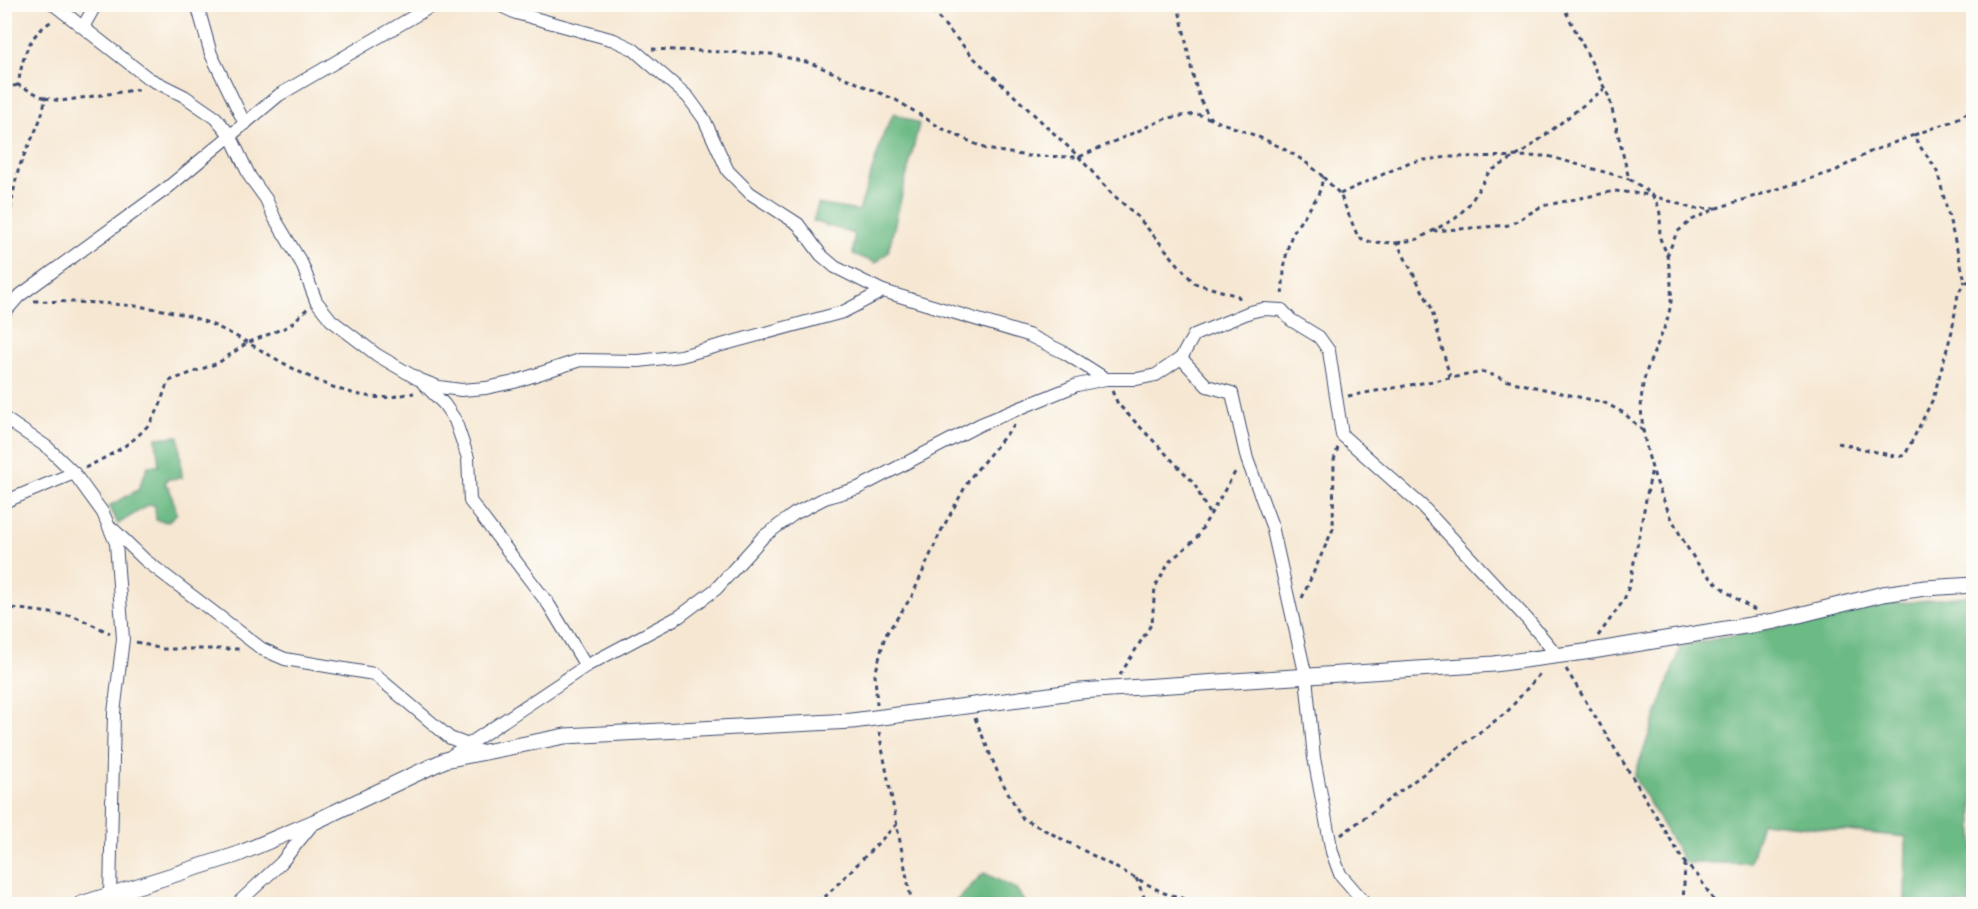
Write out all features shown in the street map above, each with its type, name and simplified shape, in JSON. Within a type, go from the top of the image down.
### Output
[{"type":"street","points":[[52,4],[148,78],[184,96],[216,118],[230,135],[250,177],[266,199],[275,219],[302,264],[316,301],[331,320],[377,355],[418,379],[439,387],[460,390],[486,388],[514,382],[580,360],[639,361],[681,356],[843,312],[883,291]]},
{"type":"street","points":[[83,27],[96,4]]},
{"type":"street","points":[[197,4],[211,54],[245,124]]},
{"type":"street","points":[[8,304],[166,189],[279,95],[435,4]]},
{"type":"street","points":[[497,4],[516,13],[614,40],[633,49],[688,97],[704,119],[728,171],[750,193],[798,224],[821,255],[835,267],[883,291],[1028,335],[1065,353],[1106,378]]},
{"type":"street","points":[[81,904],[236,855],[314,822],[445,760],[586,666],[680,616],[716,589],[763,537],[794,514],[825,498],[858,488],[981,424],[1077,385],[1106,378],[1137,379],[1156,375],[1180,358],[1194,335],[1250,312],[1282,310],[1292,320],[1320,337],[1329,351],[1342,435],[1422,506],[1520,611],[1556,654]]},
{"type":"street","points":[[1180,358],[1207,386],[1232,393],[1246,452],[1272,526],[1306,677],[1314,758],[1330,842],[1340,874],[1366,904]]},
{"type":"street","points":[[418,379],[431,390],[455,420],[468,458],[470,501],[549,605],[586,666]]},
{"type":"street","points":[[4,418],[48,447],[74,473],[98,505],[116,543],[123,639],[114,713],[110,896]]},
{"type":"street","points":[[4,502],[74,473]]},
{"type":"street","points":[[108,524],[145,560],[262,649],[285,659],[374,674],[450,738],[468,746],[494,749]]},
{"type":"street","points":[[445,760],[565,736],[878,718],[1111,689],[1494,664],[1592,651],[1775,621],[1883,594],[1925,588],[1974,585]]},
{"type":"street","points":[[237,904],[281,863],[314,822]]},
{"type":"path","points":[[926,4],[974,58],[1079,157],[1111,194],[1137,216],[1194,283],[1238,296],[1250,312]]},
{"type":"path","points":[[1177,4],[1186,32],[1198,95],[1211,119]]},
{"type":"path","points":[[1562,4],[1604,89],[1618,129],[1629,179]]},
{"type":"path","points":[[18,85],[27,43],[38,31],[66,13]]},
{"type":"path","points":[[633,49],[771,54],[811,63],[896,100],[941,128],[986,149],[1028,156],[1079,157],[1167,118],[1197,114],[1262,138],[1310,165],[1340,194],[1358,237],[1370,242],[1397,243],[1418,239],[1456,218],[1471,202],[1489,172],[1520,154],[1604,89]]},
{"type":"path","points":[[4,88],[18,85],[45,98],[61,101],[164,86]]},
{"type":"path","points":[[45,98],[44,115],[29,140],[17,175],[11,207],[8,304],[71,302],[183,314],[209,323],[291,368],[343,389],[374,398],[431,390]]},
{"type":"path","points":[[1667,256],[1677,232],[1692,219],[1717,208],[1834,171],[1870,152],[1953,121],[1974,109]]},
{"type":"path","points":[[1838,443],[1898,457],[1905,455],[1933,399],[1952,331],[1958,294],[1965,281],[1938,174],[1932,160],[1917,144],[1914,135]]},
{"type":"path","points":[[1340,194],[1410,162],[1448,157],[1520,154],[1548,156],[1629,179],[1651,195],[1656,201],[1660,214],[1660,238],[1667,256],[1671,300],[1645,373],[1642,394],[1643,431],[1653,467],[1669,511],[1699,565],[1724,589],[1775,621]]},
{"type":"path","points":[[1282,310],[1284,263],[1292,235],[1323,186],[1322,176]]},
{"type":"path","points":[[1433,231],[1510,225],[1542,206],[1601,192],[1635,191],[1694,209],[1717,208]]},
{"type":"path","points":[[1397,243],[1431,307],[1449,377]]},
{"type":"path","points":[[1965,281],[1974,284]]},
{"type":"path","points":[[74,473],[115,453],[143,432],[160,403],[169,381],[218,363],[247,343],[289,326],[316,301]]},
{"type":"path","points":[[1337,397],[1484,372],[1509,381],[1605,403],[1624,413],[1643,431]]},
{"type":"path","points":[[1106,378],[1118,404],[1194,483],[1210,516]]},
{"type":"path","points":[[912,904],[878,718],[875,675],[885,636],[912,596],[940,533],[970,478],[1012,429],[1024,407]]},
{"type":"path","points":[[1292,622],[1333,529],[1334,460],[1342,435]]},
{"type":"path","points":[[1111,689],[1152,622],[1155,587],[1170,561],[1196,539],[1246,452]]},
{"type":"path","points":[[1592,651],[1600,630],[1624,600],[1630,583],[1653,467]]},
{"type":"path","points":[[1330,842],[1507,712],[1556,654],[1685,863],[1698,876],[1716,904]]},
{"type":"path","points":[[970,706],[1000,778],[1022,818],[1164,893],[1204,904]]},
{"type":"path","points":[[818,904],[898,823]]},
{"type":"path","points":[[1683,904],[1685,863]]},
{"type":"path","points":[[1135,877],[1147,904]]},
{"type":"green space","points":[[894,113],[919,124],[888,252],[876,263],[853,254],[854,234],[813,221],[818,204],[859,211],[884,133]]},
{"type":"green space","points":[[179,436],[182,478],[167,479],[165,485],[169,487],[177,513],[168,522],[156,520],[155,505],[148,505],[118,524],[109,506],[138,490],[148,466],[159,466],[156,438]]},
{"type":"green space","points":[[1973,595],[1973,904],[1905,904],[1906,837],[1762,822],[1750,863],[1685,863],[1634,777],[1681,646],[1883,605]]},
{"type":"green space","points":[[984,873],[1016,889],[1027,904],[953,904]]}]
